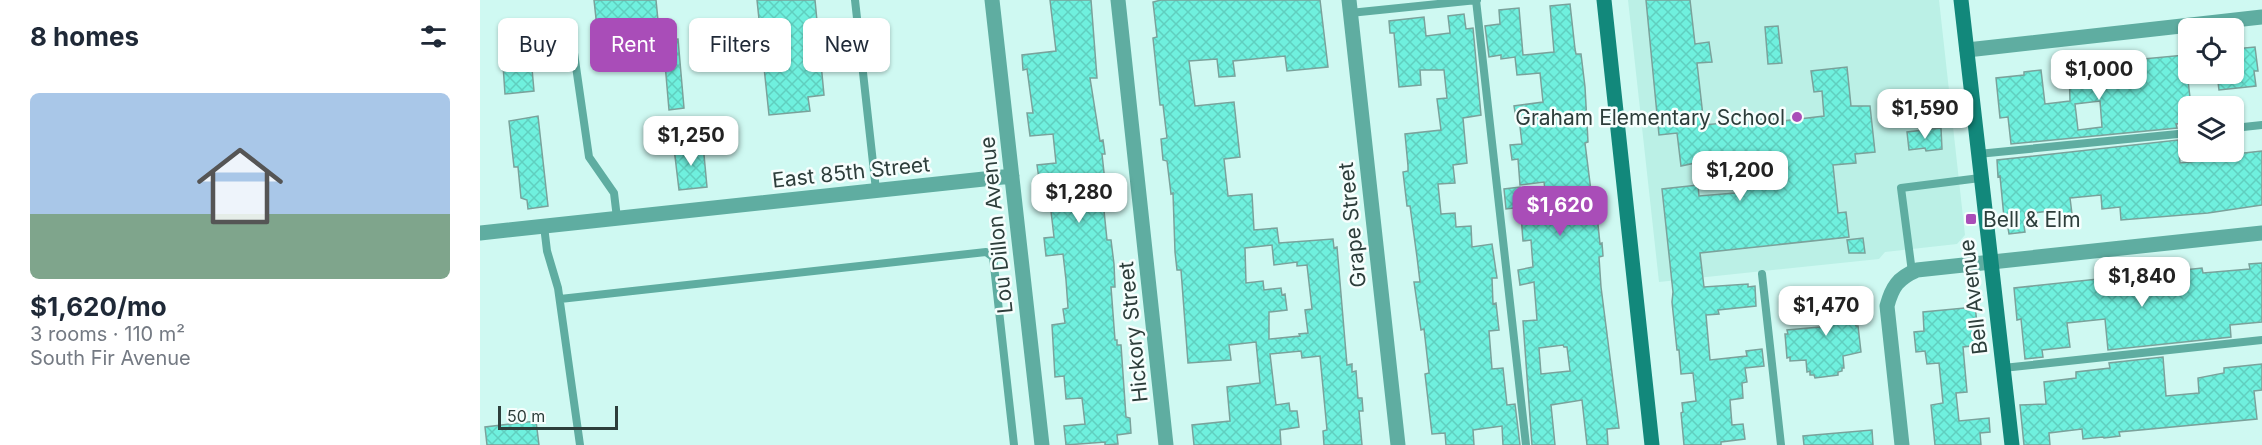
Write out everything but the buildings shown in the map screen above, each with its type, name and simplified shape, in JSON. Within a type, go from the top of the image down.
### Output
[{"type":"street","name":"Lou Dillon Avenue","points":[[992,0],[1042,445]]},
{"type":"street","name":"Hickory Street","points":[[1118,0],[1166,445]]},
{"type":"street","points":[[1604,0],[1652,445]]},
{"type":"street","name":"Bell Avenue","points":[[1961,0],[2012,445]]},
{"type":"street","name":"Grape Street","points":[[1349,6],[1398,445]]},
{"type":"street","points":[[1967,50],[2262,16]]},
{"type":"street","name":"East 85th Street","points":[[480,233],[1012,176]]},
{"type":"street","points":[[1902,445],[1887,306],[1896,282],[1912,272],[1990,261],[2262,233]]},
{"type":"lane","points":[[855,0],[876,190]]},
{"type":"lane","points":[[1349,6],[1476,0],[1526,445]]},
{"type":"lane","points":[[577,72],[589,157],[614,193],[616,218]]},
{"type":"lane","points":[[2244,127],[2262,125]]},
{"type":"lane","points":[[1978,154],[2178,134]]},
{"type":"lane","points":[[1912,272],[1901,188],[1980,178]]},
{"type":"lane","points":[[543,226],[560,299],[580,445]]},
{"type":"lane","points":[[560,299],[986,252],[993,257],[1014,445]]},
{"type":"lane","points":[[1762,274],[1781,445]]},
{"type":"lane","points":[[2003,368],[2262,340]]},
{"type":"shaded area","name":"Graham Elementary School","points":[[1628,0],[1939,0],[1965,235],[1957,244],[1885,252],[1879,259],[1659,282]]},
{"type":"place","name":"Graham Elementary School","points":[[1797,117]]},
{"type":"place","name":"Bell & Elm","points":[[1971,219]]}]
